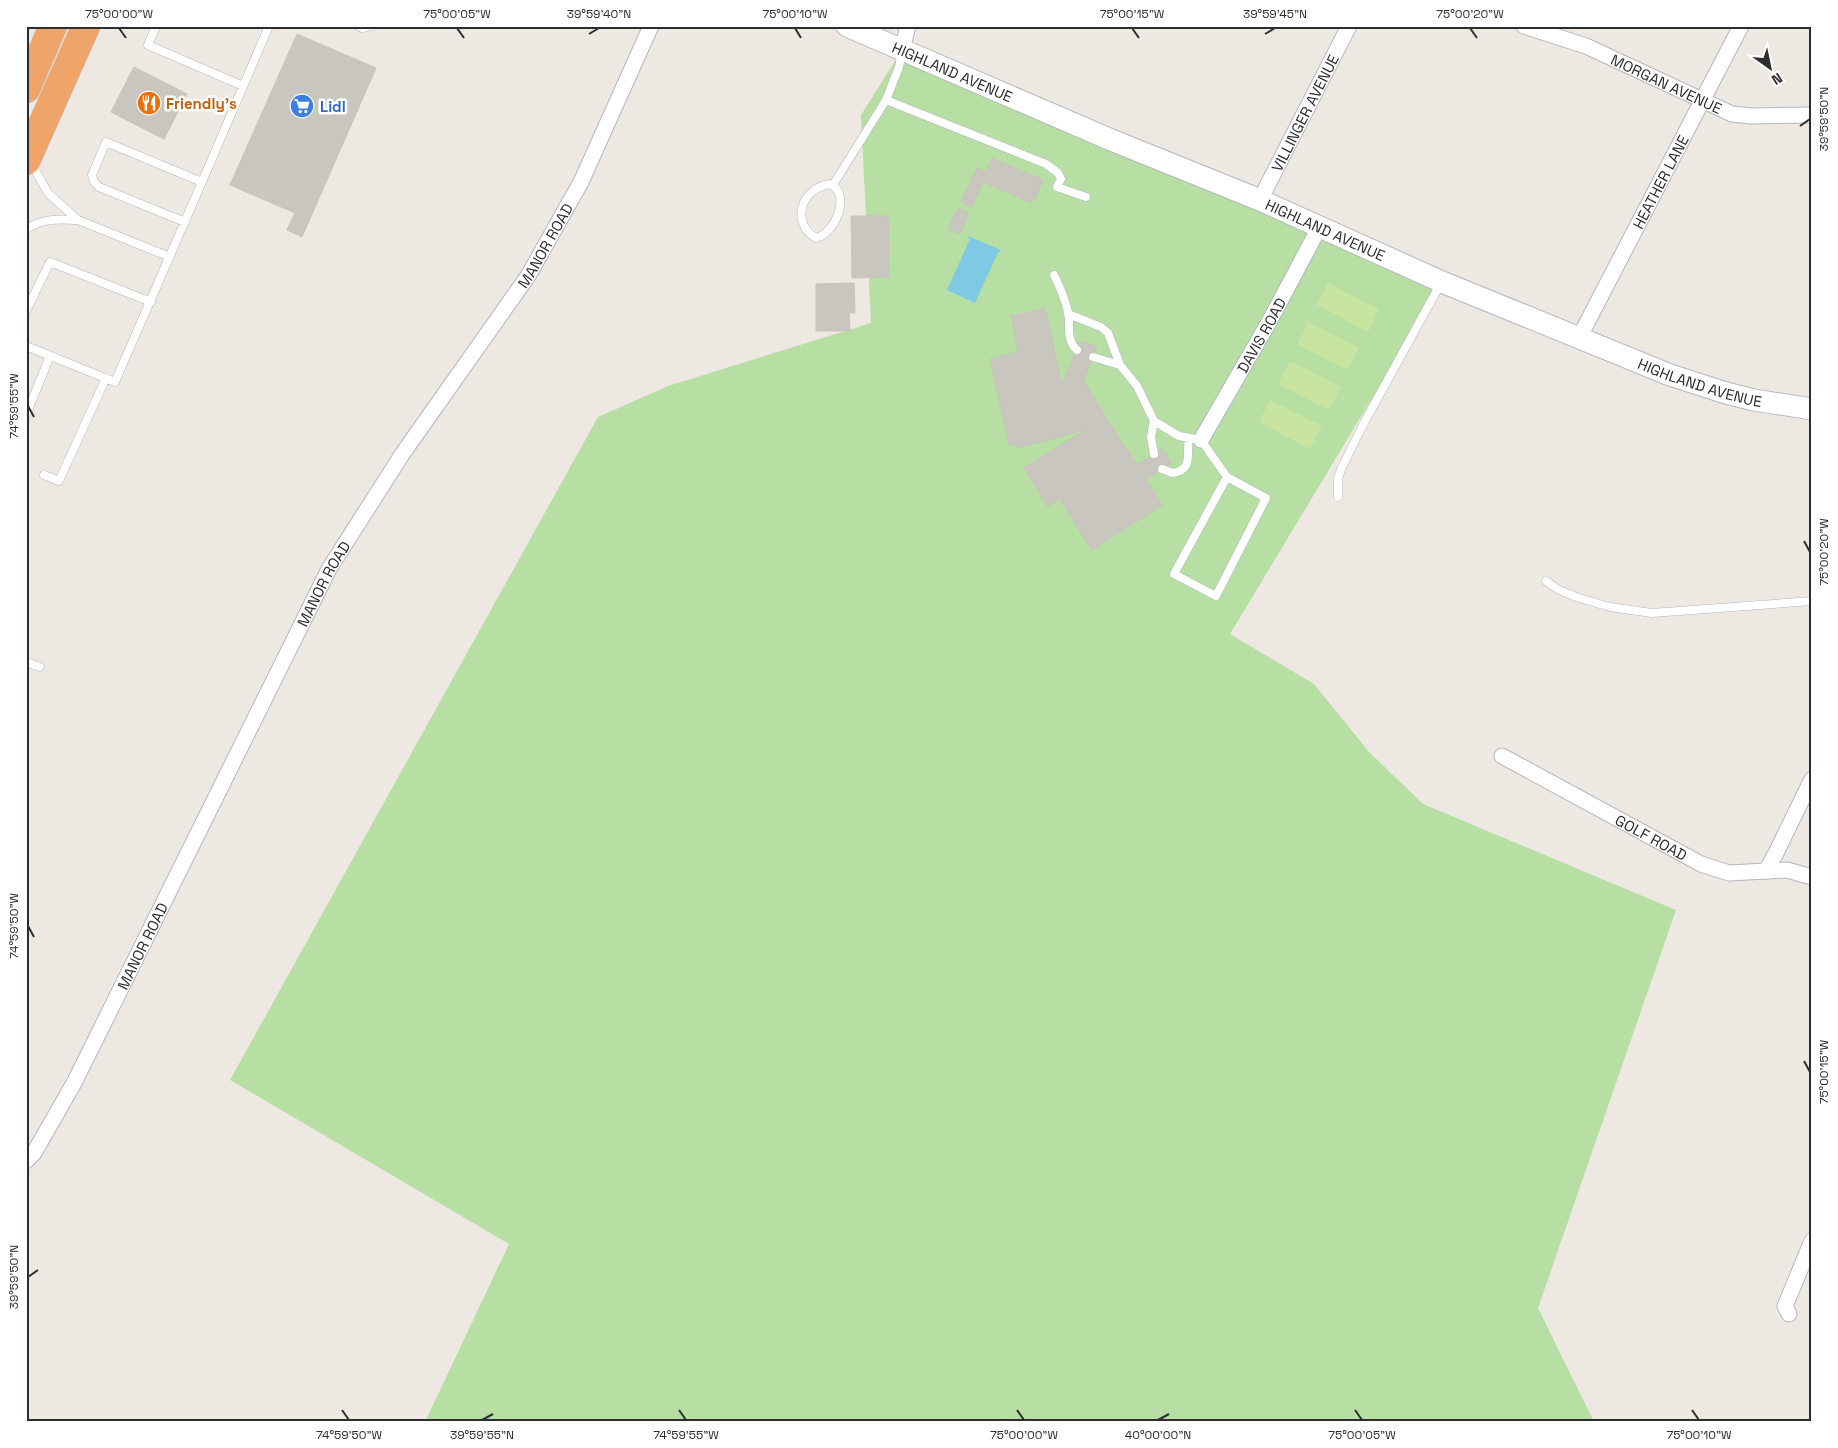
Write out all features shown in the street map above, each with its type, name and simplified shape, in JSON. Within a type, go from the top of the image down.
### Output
[{"type":"highway","points":[[31,71],[53,26]]},
{"type":"highway","points":[[27,159],[86,26]]},
{"type":"street","name":"MANOR ROAD","points":[[26,1161],[34,1153],[74,1083],[329,569],[403,453],[528,276],[581,182],[651,26]]},
{"type":"street","name":"HIGHLAND AVENUE","points":[[847,26],[1260,200],[1442,282],[1670,375],[1726,393],[1783,406],[1812,409]]},
{"type":"street","points":[[902,50],[908,26]]},
{"type":"street","name":"VILLINGER AVENUE","points":[[1260,200],[1349,26]]},
{"type":"street","name":"MORGAN AVENUE","points":[[1524,26],[1586,46],[1732,114],[1812,116]]},
{"type":"street","name":"HEATHER LANE","points":[[1579,338],[1741,26]]},
{"type":"street","name":"DAVIS ROAD","points":[[1195,439],[1269,322],[1319,228]]},
{"type":"street","name":"GOLF ROAD","points":[[1502,756],[1701,864],[1729,873],[1787,870],[1812,877]]},
{"type":"street","points":[[1766,871],[1812,779]]},
{"type":"street","points":[[1789,1314],[1785,1306],[1812,1241]]},
{"type":"lane","points":[[156,26],[148,45],[243,86]]},
{"type":"lane","points":[[26,346],[115,382],[269,26]]},
{"type":"lane","points":[[359,26],[362,28],[371,26]]},
{"type":"lane","points":[[833,185],[886,100],[899,66],[902,50]]},
{"type":"lane","points":[[886,100],[1046,164],[1060,175],[1061,179],[1057,187],[1086,197]]},
{"type":"lane","points":[[184,222],[100,187],[94,182],[92,175],[106,142],[202,182]]},
{"type":"lane","points":[[27,159],[48,193],[78,220]]},
{"type":"lane","points":[[828,184],[833,185],[837,189],[839,196],[839,215],[830,229],[819,238],[816,238],[803,224],[801,213],[803,204],[808,196],[818,188],[828,184]]},
{"type":"lane","points":[[26,229],[52,218],[78,220],[170,257]]},
{"type":"lane","points":[[26,311],[50,262],[151,302]]},
{"type":"lane","points":[[1054,275],[1062,290],[1068,314],[1070,338],[1077,350]]},
{"type":"lane","points":[[1338,497],[1338,479],[1342,466],[1442,282]]},
{"type":"lane","points":[[1068,314],[1106,330],[1120,365],[1137,386],[1154,421],[1179,436],[1195,439],[1227,477],[1266,498],[1216,596],[1174,574],[1227,477]]},
{"type":"lane","points":[[26,415],[50,356]]},
{"type":"lane","points":[[1093,357],[1120,365]]},
{"type":"lane","points":[[44,474],[58,480],[106,378]]},
{"type":"lane","points":[[1154,421],[1151,437],[1154,454]]},
{"type":"lane","points":[[1162,469],[1172,473],[1184,468],[1195,439]]},
{"type":"lane","points":[[1546,581],[1559,590],[1578,598],[1620,609],[1652,613],[1812,601]]},
{"type":"lane","points":[[26,662],[40,667]]},
{"type":"green space","points":[[902,50],[1442,282],[1230,634],[1314,684],[1369,752],[1423,804],[1676,910],[1538,1308],[1594,1422],[425,1422],[509,1244],[230,1080],[598,417],[668,386],[871,323],[861,115]]},
{"type":"green space","points":[[1328,283],[1379,309],[1368,332],[1317,305]]},
{"type":"green space","points":[[1308,322],[1359,348],[1348,370],[1297,344]]},
{"type":"green space","points":[[1290,361],[1341,387],[1329,410],[1278,384]]},
{"type":"green space","points":[[1270,400],[1322,426],[1310,449],[1259,422]]},
{"type":"water","points":[[968,236],[1001,250],[998,252],[975,303],[947,290],[970,239]]},
{"type":"building","points":[[297,34],[376,68],[302,237],[287,230],[295,213],[230,185]]},
{"type":"building","name":"Friendly's","points":[[134,67],[187,94],[164,139],[111,112]]},
{"type":"building","points":[[992,158],[1043,180],[1035,199],[1031,203],[983,182],[972,207],[961,202],[977,168],[986,172]]},
{"type":"building","points":[[958,208],[969,213],[960,234],[948,229]]},
{"type":"building","points":[[851,216],[888,216],[889,277],[852,278]]},
{"type":"building","points":[[854,283],[855,313],[849,313],[850,331],[816,331],[816,284]]},
{"type":"building","points":[[1045,308],[1062,385],[1074,355],[1079,355],[1082,352],[1079,344],[1080,341],[1097,347],[1095,352],[1091,352],[1088,355],[1088,359],[1091,362],[1083,381],[1123,444],[1138,465],[1149,457],[1157,459],[1159,450],[1162,448],[1171,463],[1168,465],[1159,464],[1157,472],[1146,480],[1162,505],[1092,550],[1060,499],[1048,507],[1024,468],[1085,430],[1017,448],[1016,443],[1009,445],[990,359],[1018,352],[1011,316]]},
{"type":"place","name":"Friendly's","points":[[149,103]]},
{"type":"place","name":"Lidl","points":[[302,106]]}]
